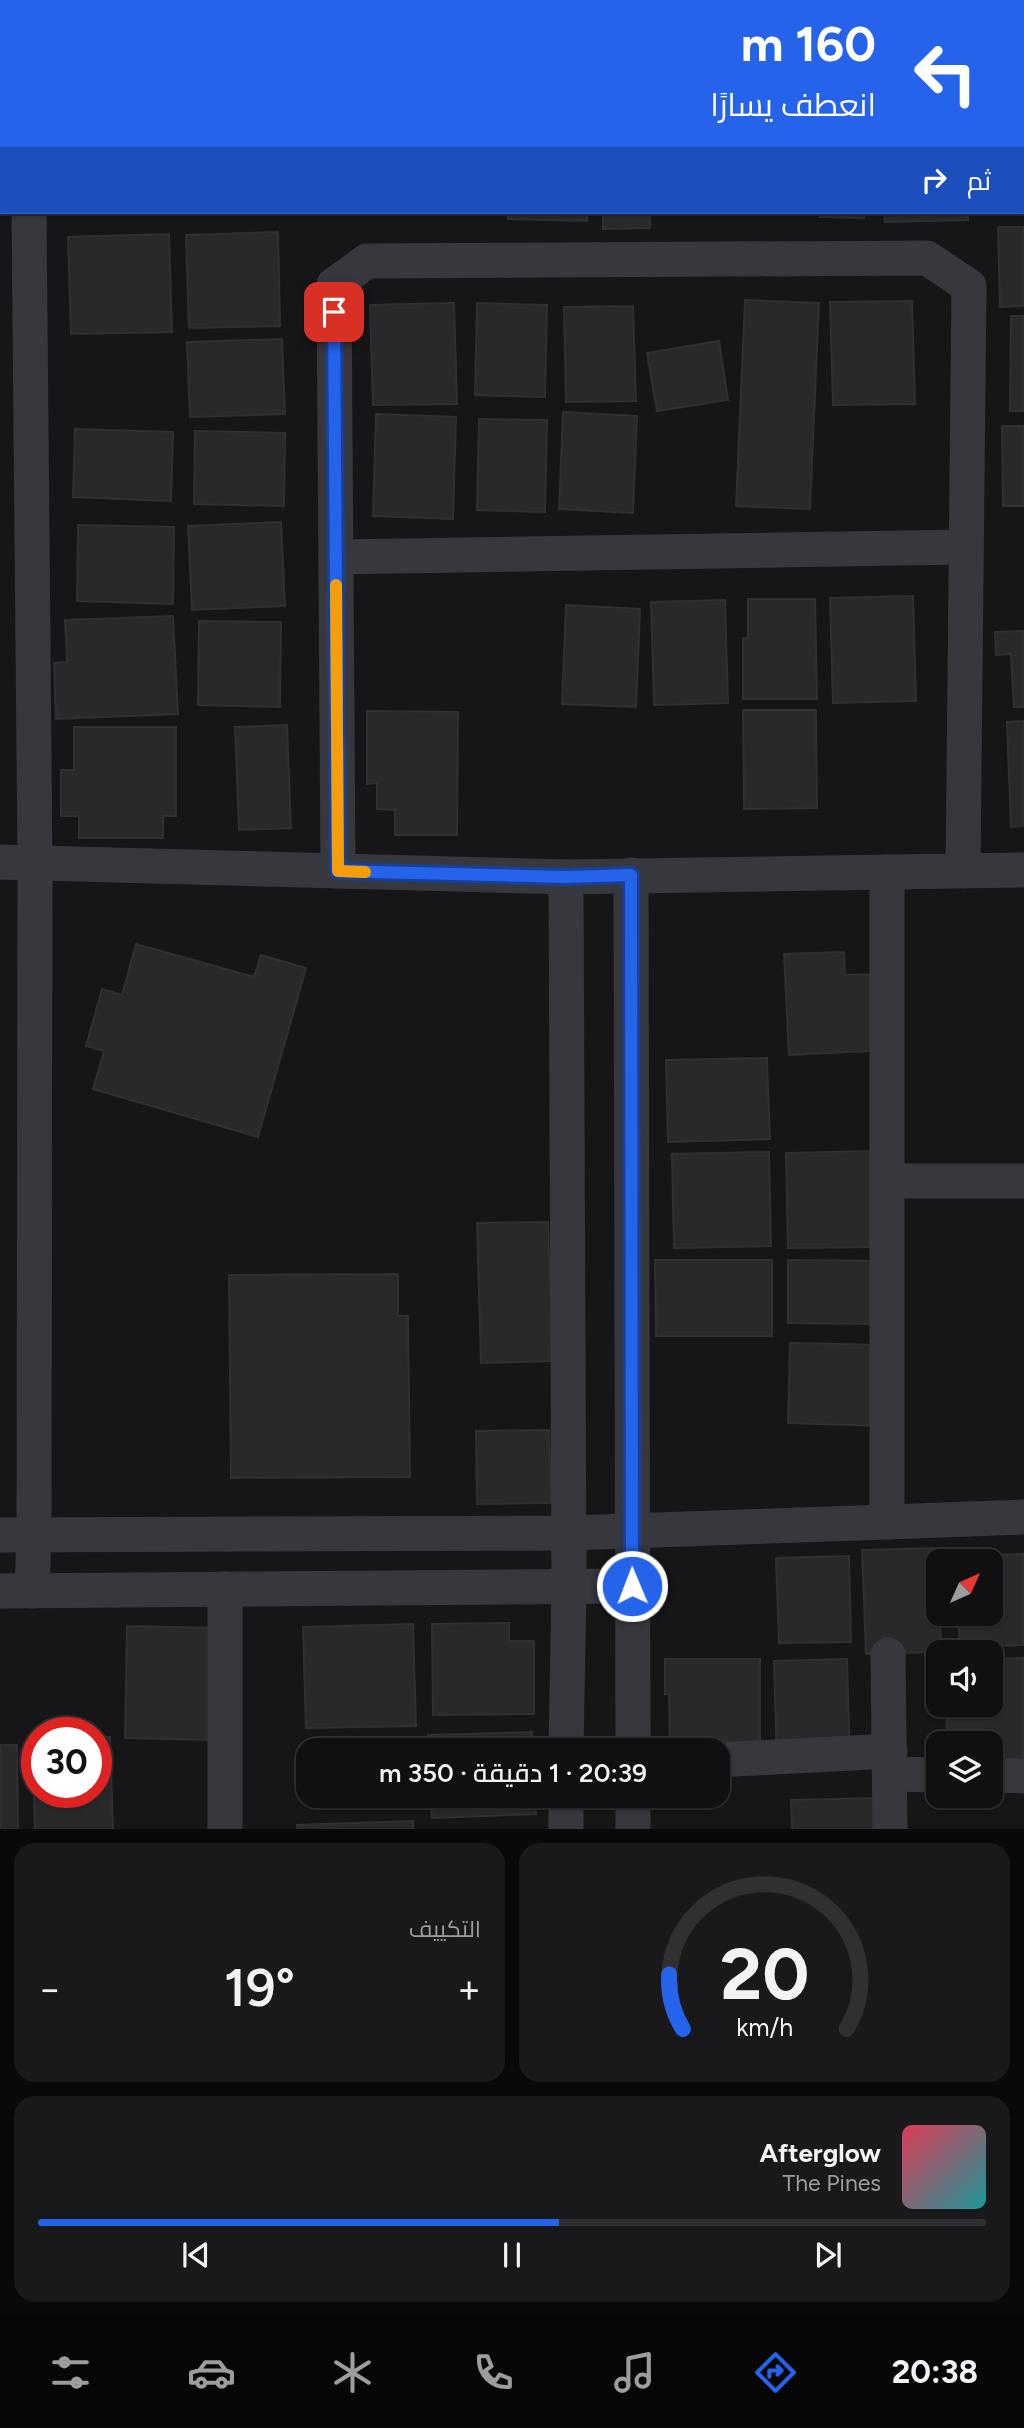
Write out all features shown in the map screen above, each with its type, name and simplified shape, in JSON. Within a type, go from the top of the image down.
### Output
[{"type":"street","points":[[29,214],[35,863],[16,1591],[632,1586]]},
{"type":"street","points":[[338,871],[334,285],[367,261],[927,258],[969,286],[963,871]]},
{"type":"street","points":[[336,557],[966,547]]},
{"type":"street","points":[[0,862],[566,877],[1024,870]]},
{"type":"street","points":[[887,872],[887,1522]]},
{"type":"street","points":[[631,875],[633,1738]]},
{"type":"street","points":[[566,877],[569,1586],[566,1738]]},
{"type":"street","points":[[888,1181],[1024,1181]]},
{"type":"street","points":[[17,1535],[568,1534],[1024,1517]]},
{"type":"street","points":[[225,1590],[225,1829]]},
{"type":"street","points":[[888,1656],[890,1829]]},
{"type":"street","points":[[730,1760],[890,1763],[926,1772]]},
{"type":"street","points":[[1003,1776],[1024,1776]]},
{"type":"street","points":[[566,1808],[566,1829]]},
{"type":"street","points":[[633,1808],[633,1829]]},
{"type":"building","points":[[508,214],[587,214],[587,221],[508,219]]},
{"type":"building","points":[[603,214],[650,214],[650,228],[603,229]]},
{"type":"building","points":[[820,214],[864,214],[864,218],[820,217]]},
{"type":"building","points":[[884,214],[968,214],[968,220],[885,222]]},
{"type":"building","points":[[998,227],[1024,227],[1024,306],[1000,307]]},
{"type":"building","points":[[278,232],[280,326],[189,328],[186,235]]},
{"type":"building","points":[[169,234],[172,332],[71,334],[68,237]]},
{"type":"building","points":[[745,300],[819,303],[810,509],[736,506]]},
{"type":"building","points":[[912,301],[915,404],[833,405],[830,302]]},
{"type":"building","points":[[454,303],[457,404],[373,405],[370,305]]},
{"type":"building","points":[[477,303],[547,305],[545,397],[475,395]]},
{"type":"building","points":[[633,306],[636,401],[566,402],[564,307]]},
{"type":"building","points":[[1011,316],[1024,316],[1024,411],[1010,411]]},
{"type":"building","points":[[282,339],[285,414],[190,417],[187,342]]},
{"type":"building","points":[[719,341],[728,400],[657,411],[647,353]]},
{"type":"building","points":[[563,412],[637,416],[633,513],[559,509]]},
{"type":"building","points":[[376,414],[456,417],[453,519],[373,516]]},
{"type":"building","points":[[479,419],[547,420],[545,512],[477,510]]},
{"type":"building","points":[[1002,426],[1024,426],[1024,506],[1003,506]]},
{"type":"building","points":[[75,429],[173,432],[171,501],[73,497]]},
{"type":"building","points":[[195,431],[285,433],[284,506],[194,504]]},
{"type":"building","points":[[281,522],[285,606],[192,610],[188,526]]},
{"type":"building","points":[[78,525],[174,527],[173,604],[77,601]]},
{"type":"building","points":[[913,596],[916,701],[833,703],[830,598]]},
{"type":"building","points":[[748,599],[815,599],[817,699],[743,699],[743,638],[748,638]]},
{"type":"building","points":[[725,600],[728,703],[654,705],[651,602]]},
{"type":"building","points":[[566,605],[640,609],[636,707],[562,704]]},
{"type":"building","points":[[173,616],[178,714],[56,719],[54,663],[67,662],[65,620]]},
{"type":"building","points":[[199,621],[281,622],[280,707],[198,705]]},
{"type":"building","points":[[1024,631],[1024,707],[1014,707],[1011,654],[996,655],[995,632]]},
{"type":"building","points":[[743,710],[816,710],[817,808],[744,809]]},
{"type":"building","points":[[367,711],[458,712],[457,835],[395,835],[395,810],[377,809],[377,783],[367,784]]},
{"type":"building","points":[[1024,721],[1024,826],[1011,827],[1007,722]]},
{"type":"building","points":[[287,725],[291,828],[239,830],[235,727]]},
{"type":"building","points":[[74,727],[176,727],[176,816],[163,816],[163,838],[79,838],[79,816],[61,816],[61,770],[74,770]]},
{"type":"building","points":[[136,944],[254,977],[261,955],[306,968],[258,1137],[93,1089],[104,1051],[86,1046],[102,989],[122,995]]},
{"type":"building","points":[[844,952],[845,975],[887,974],[890,1050],[789,1055],[784,954]]},
{"type":"building","points":[[767,1058],[770,1139],[668,1142],[666,1060]]},
{"type":"building","points":[[875,1151],[876,1247],[788,1248],[786,1153]]},
{"type":"building","points":[[769,1152],[771,1246],[674,1248],[672,1154]]},
{"type":"building","points":[[548,1222],[552,1361],[481,1363],[477,1223]]},
{"type":"building","points":[[655,1260],[772,1260],[772,1336],[656,1336]]},
{"type":"building","points":[[788,1260],[882,1261],[882,1324],[788,1323]]},
{"type":"building","points":[[398,1274],[398,1316],[408,1316],[410,1477],[231,1478],[229,1275]]},
{"type":"building","points":[[790,1343],[886,1345],[884,1426],[788,1423]]},
{"type":"building","points":[[549,1430],[551,1503],[477,1504],[476,1431]]},
{"type":"building","points":[[938,1548],[926,1549],[926,1626],[940,1626],[941,1640],[926,1640],[926,1652],[866,1654],[862,1550]]},
{"type":"building","points":[[1024,1554],[1024,1645],[1003,1646],[1003,1640],[960,1640],[959,1626],[1003,1626],[1003,1555]]},
{"type":"building","points":[[849,1556],[851,1642],[779,1643],[776,1558]]},
{"type":"building","points":[[509,1623],[509,1641],[534,1641],[534,1714],[433,1715],[432,1624]]},
{"type":"building","points":[[413,1624],[416,1726],[306,1728],[303,1627]]},
{"type":"building","points":[[127,1626],[218,1628],[216,1740],[125,1738]]},
{"type":"building","points":[[1024,1658],[1024,1764],[1003,1765],[1003,1731],[947,1731],[946,1717],[1003,1717],[1003,1659]]},
{"type":"building","points":[[665,1659],[760,1659],[760,1764],[730,1754],[730,1738],[670,1738],[669,1694],[665,1694]]},
{"type":"building","points":[[847,1659],[850,1763],[777,1765],[774,1661]]},
{"type":"building","points":[[532,1732],[532,1738],[428,1738],[428,1735]]},
{"type":"building","points":[[0,1745],[17,1745],[18,1829],[0,1829]]},
{"type":"building","points":[[880,1798],[881,1829],[792,1829],[791,1800]]},
{"type":"building","points":[[112,1799],[113,1829],[35,1829],[34,1808],[112,1808]]},
{"type":"building","points":[[432,1808],[536,1808],[536,1814],[432,1818]]},
{"type":"building","points":[[413,1821],[413,1829],[298,1829],[297,1825]]},
{"type":"slow traffic","points":[[336,585],[338,871],[365,872]]},
{"type":"route","points":[[334,312],[338,871],[566,877],[631,875],[632,1586]]}]
